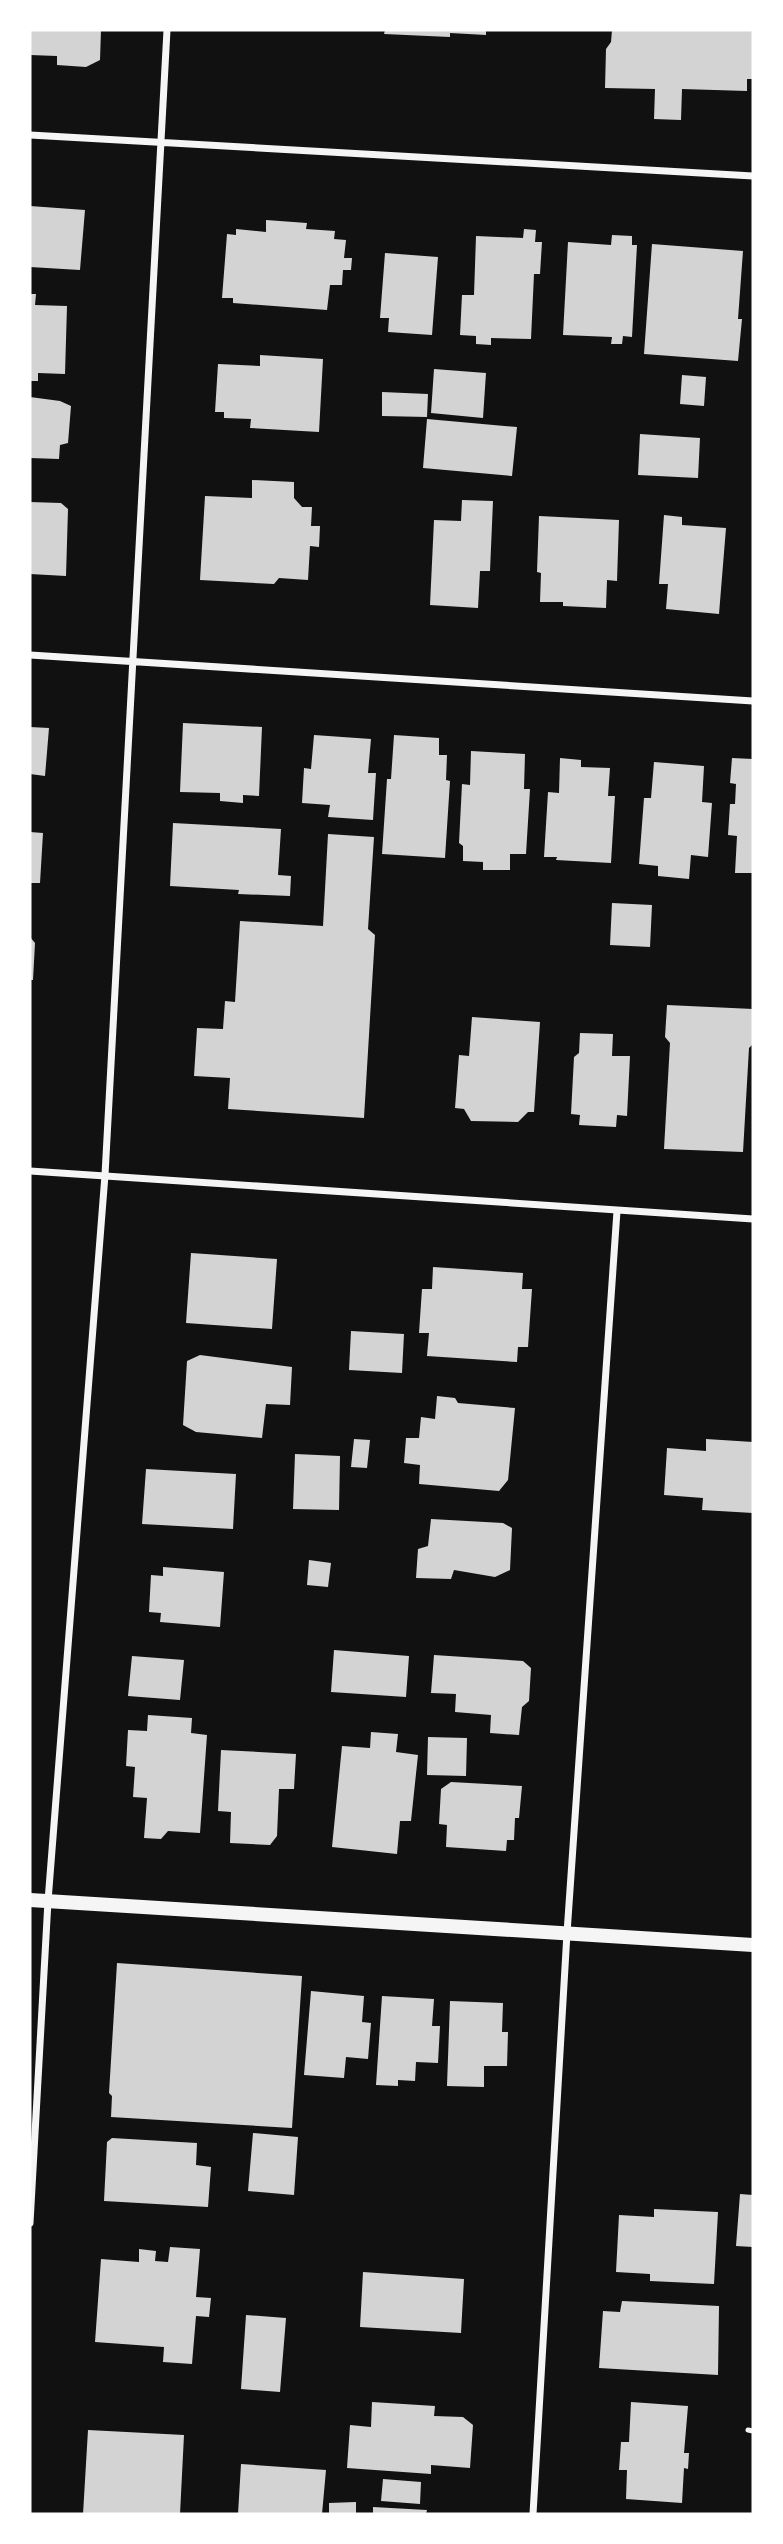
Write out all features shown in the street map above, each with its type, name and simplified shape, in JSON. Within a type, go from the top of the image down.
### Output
[{"type":"main road","points":[[30,1900],[753,1945]]},
{"type":"street","points":[[30,2223],[48,1901],[105,1175],[167,30]]},
{"type":"street","points":[[30,135],[753,176]]},
{"type":"street","points":[[30,655],[753,701]]},
{"type":"street","points":[[30,1171],[753,1219]]},
{"type":"street","points":[[533,2514],[567,1933],[617,1211]]},
{"type":"building","points":[[30,30],[101,30],[100,60],[86,67],[57,65],[57,56],[30,55]]},
{"type":"building","points":[[385,30],[486,30],[486,35],[450,33],[450,37],[384,34]]},
{"type":"building","points":[[612,30],[753,30],[753,79],[747,79],[747,91],[682,89],[681,120],[654,119],[655,89],[605,88],[606,49],[611,42]]},
{"type":"building","points":[[30,206],[85,210],[80,270],[30,267]]},
{"type":"building","points":[[266,220],[307,223],[306,229],[335,231],[334,239],[346,240],[344,258],[352,258],[351,270],[343,270],[342,285],[330,285],[327,310],[233,303],[233,298],[222,298],[227,234],[236,235],[236,229],[266,232]]},
{"type":"building","points":[[524,229],[536,230],[535,242],[542,242],[540,274],[534,274],[531,339],[491,338],[491,345],[476,344],[476,336],[460,335],[462,295],[474,295],[476,236],[523,238]]},
{"type":"building","points":[[612,235],[632,236],[632,245],[637,245],[632,337],[623,336],[622,344],[611,344],[612,337],[563,335],[568,242],[611,245]]},
{"type":"building","points":[[652,244],[743,251],[738,361],[644,354]]},
{"type":"building","points":[[385,253],[438,257],[432,335],[388,332],[389,318],[380,318]]},
{"type":"building","points":[[30,294],[36,294],[35,305],[67,306],[65,374],[38,373],[38,381],[30,381]]},
{"type":"building","points":[[260,355],[323,359],[319,432],[250,428],[251,419],[224,418],[224,412],[215,412],[218,364],[260,366]]},
{"type":"building","points":[[434,369],[486,373],[483,418],[431,413]]},
{"type":"building","points":[[682,375],[706,377],[704,406],[680,404]]},
{"type":"building","points":[[382,392],[428,394],[427,417],[382,416]]},
{"type":"building","points":[[30,397],[60,401],[71,406],[68,443],[60,445],[59,459],[30,458]]},
{"type":"building","points":[[427,419],[517,427],[512,476],[423,468]]},
{"type":"building","points":[[640,434],[700,438],[698,478],[638,475]]},
{"type":"building","points":[[252,480],[294,482],[294,498],[302,507],[312,507],[311,526],[320,526],[319,547],[310,546],[308,580],[279,578],[274,584],[200,580],[205,496],[252,498]]},
{"type":"building","points":[[462,500],[493,501],[490,571],[480,571],[478,608],[430,605],[434,520],[461,521]]},
{"type":"building","points":[[30,502],[61,503],[68,509],[66,576],[30,574]]},
{"type":"building","points":[[664,515],[682,517],[682,525],[726,528],[719,614],[666,609],[668,584],[659,584]]},
{"type":"building","points":[[539,516],[619,520],[617,581],[607,580],[606,608],[540,602],[541,573],[537,572]]},
{"type":"building","points":[[183,723],[262,727],[259,796],[243,795],[243,803],[220,801],[220,793],[180,792]]},
{"type":"building","points":[[30,727],[49,728],[45,776],[30,774]]},
{"type":"building","points":[[314,735],[371,739],[368,773],[376,773],[373,820],[328,817],[330,805],[302,803],[304,768],[311,769]]},
{"type":"building","points":[[394,735],[439,738],[439,755],[447,755],[446,780],[450,781],[445,858],[382,854],[387,779],[391,779]]},
{"type":"building","points":[[471,751],[525,754],[524,789],[530,789],[526,854],[510,854],[510,870],[483,870],[483,862],[463,861],[463,846],[459,843],[462,784],[470,785]]},
{"type":"building","points":[[560,758],[581,760],[581,767],[610,768],[608,796],[615,796],[611,863],[544,857],[548,792],[559,793]]},
{"type":"building","points":[[732,758],[753,759],[753,873],[735,873],[737,836],[728,835],[730,804],[735,804],[736,784],[730,783]]},
{"type":"building","points":[[654,762],[704,766],[702,802],[712,803],[708,857],[691,855],[689,879],[658,876],[658,866],[639,864],[644,798],[651,798]]},
{"type":"building","points":[[173,823],[281,829],[278,875],[291,876],[290,896],[238,894],[239,890],[170,886]]},
{"type":"building","points":[[30,832],[43,833],[40,883],[30,883]]},
{"type":"building","points":[[328,834],[374,837],[368,929],[375,935],[364,1118],[228,1109],[230,1078],[194,1076],[197,1028],[223,1029],[225,1001],[235,1002],[240,921],[323,926]]},
{"type":"building","points":[[612,903],[652,905],[650,947],[610,945]]},
{"type":"building","points":[[30,937],[35,943],[33,980],[30,980]]},
{"type":"building","points":[[667,1005],[753,1009],[753,1044],[749,1048],[743,1152],[664,1149],[670,1043],[665,1037]]},
{"type":"building","points":[[472,1017],[540,1022],[534,1112],[528,1112],[518,1122],[471,1121],[464,1109],[455,1108],[459,1055],[469,1056]]},
{"type":"building","points":[[580,1033],[613,1034],[612,1056],[630,1056],[627,1116],[617,1115],[616,1127],[579,1125],[580,1115],[571,1114],[574,1057],[579,1053]]},
{"type":"building","points":[[191,1253],[277,1259],[272,1329],[186,1323]]},
{"type":"building","points":[[433,1267],[523,1273],[522,1289],[532,1289],[528,1347],[518,1347],[517,1362],[427,1356],[429,1333],[419,1333],[422,1289],[432,1289]]},
{"type":"building","points":[[351,1331],[404,1334],[402,1373],[349,1370]]},
{"type":"building","points":[[200,1355],[292,1367],[290,1405],[266,1404],[262,1438],[196,1432],[183,1425],[187,1361]]},
{"type":"building","points":[[437,1396],[455,1398],[458,1403],[515,1408],[508,1480],[499,1491],[419,1484],[420,1465],[404,1463],[406,1438],[419,1438],[421,1417],[435,1419]]},
{"type":"building","points":[[354,1439],[370,1440],[367,1468],[351,1467]]},
{"type":"building","points":[[706,1439],[753,1442],[753,1513],[702,1510],[703,1498],[664,1495],[667,1448],[706,1451]]},
{"type":"building","points":[[295,1454],[340,1456],[339,1510],[293,1509]]},
{"type":"building","points":[[146,1469],[236,1474],[233,1529],[142,1524]]},
{"type":"building","points":[[431,1519],[503,1523],[512,1528],[510,1570],[495,1577],[454,1570],[451,1579],[416,1578],[418,1549],[428,1546]]},
{"type":"building","points":[[309,1560],[331,1563],[328,1587],[307,1585]]},
{"type":"building","points":[[163,1567],[224,1572],[220,1627],[160,1622],[161,1613],[149,1612],[151,1575],[163,1576]]},
{"type":"building","points":[[334,1650],[409,1656],[406,1697],[331,1692]]},
{"type":"building","points":[[434,1655],[523,1661],[531,1668],[529,1701],[522,1707],[519,1735],[490,1733],[491,1715],[455,1712],[456,1694],[431,1693]]},
{"type":"building","points":[[132,1656],[184,1660],[180,1700],[128,1696]]},
{"type":"building","points":[[148,1715],[192,1718],[191,1733],[207,1735],[200,1833],[168,1831],[161,1839],[144,1838],[147,1798],[133,1797],[135,1767],[126,1766],[128,1730],[147,1731]]},
{"type":"building","points":[[371,1732],[398,1734],[396,1752],[418,1755],[411,1821],[400,1821],[397,1854],[332,1847],[342,1746],[370,1748]]},
{"type":"building","points":[[428,1737],[467,1738],[466,1776],[427,1775]]},
{"type":"building","points":[[221,1750],[296,1754],[294,1789],[279,1789],[277,1836],[270,1845],[230,1843],[231,1812],[218,1811]]},
{"type":"building","points":[[451,1782],[522,1786],[519,1818],[515,1818],[514,1840],[507,1840],[506,1851],[446,1847],[447,1825],[439,1824],[441,1789]]},
{"type":"building","points":[[117,1963],[302,1976],[292,2128],[111,2117],[112,2096],[109,2093]]},
{"type":"building","points":[[311,1991],[364,1996],[362,2022],[371,2023],[368,2059],[346,2057],[344,2078],[304,2075]]},
{"type":"building","points":[[382,1996],[434,1999],[432,2026],[440,2026],[438,2063],[416,2062],[415,2081],[398,2080],[398,2086],[376,2085]]},
{"type":"building","points":[[450,2001],[503,2003],[502,2032],[508,2032],[507,2066],[484,2066],[484,2087],[447,2086]]},
{"type":"building","points":[[253,2133],[298,2137],[294,2195],[248,2191]]},
{"type":"building","points":[[112,2138],[197,2143],[196,2165],[211,2167],[208,2207],[104,2201],[107,2142]]},
{"type":"building","points":[[740,2194],[753,2195],[753,2247],[736,2246]]},
{"type":"building","points":[[654,2209],[718,2212],[714,2284],[650,2281],[650,2274],[616,2272],[619,2215],[654,2217]]},
{"type":"building","points":[[170,2247],[200,2249],[196,2297],[211,2298],[209,2317],[196,2316],[192,2364],[163,2362],[164,2347],[95,2342],[101,2259],[139,2262],[139,2249],[156,2251],[155,2261],[168,2262]]},
{"type":"building","points":[[363,2272],[464,2279],[461,2333],[360,2327]]},
{"type":"building","points":[[622,2301],[719,2306],[718,2375],[599,2368],[603,2311],[620,2312]]},
{"type":"building","points":[[246,2315],[286,2318],[280,2392],[241,2389]]},
{"type":"building","points":[[372,2402],[435,2406],[434,2416],[463,2417],[473,2425],[470,2468],[431,2465],[431,2474],[347,2468],[350,2425],[371,2427]]},
{"type":"building","points":[[631,2402],[688,2406],[684,2453],[689,2453],[688,2469],[684,2468],[682,2503],[626,2499],[627,2470],[619,2470],[621,2442],[629,2442]]},
{"type":"building","points":[[88,2430],[184,2435],[180,2514],[83,2514]]},
{"type":"building","points":[[241,2464],[326,2470],[322,2514],[238,2514]]},
{"type":"building","points":[[383,2479],[421,2482],[420,2504],[381,2501]]},
{"type":"building","points":[[356,2502],[356,2514],[329,2514],[329,2503]]},
{"type":"building","points":[[373,2507],[427,2510],[426,2514],[373,2514]]}]
